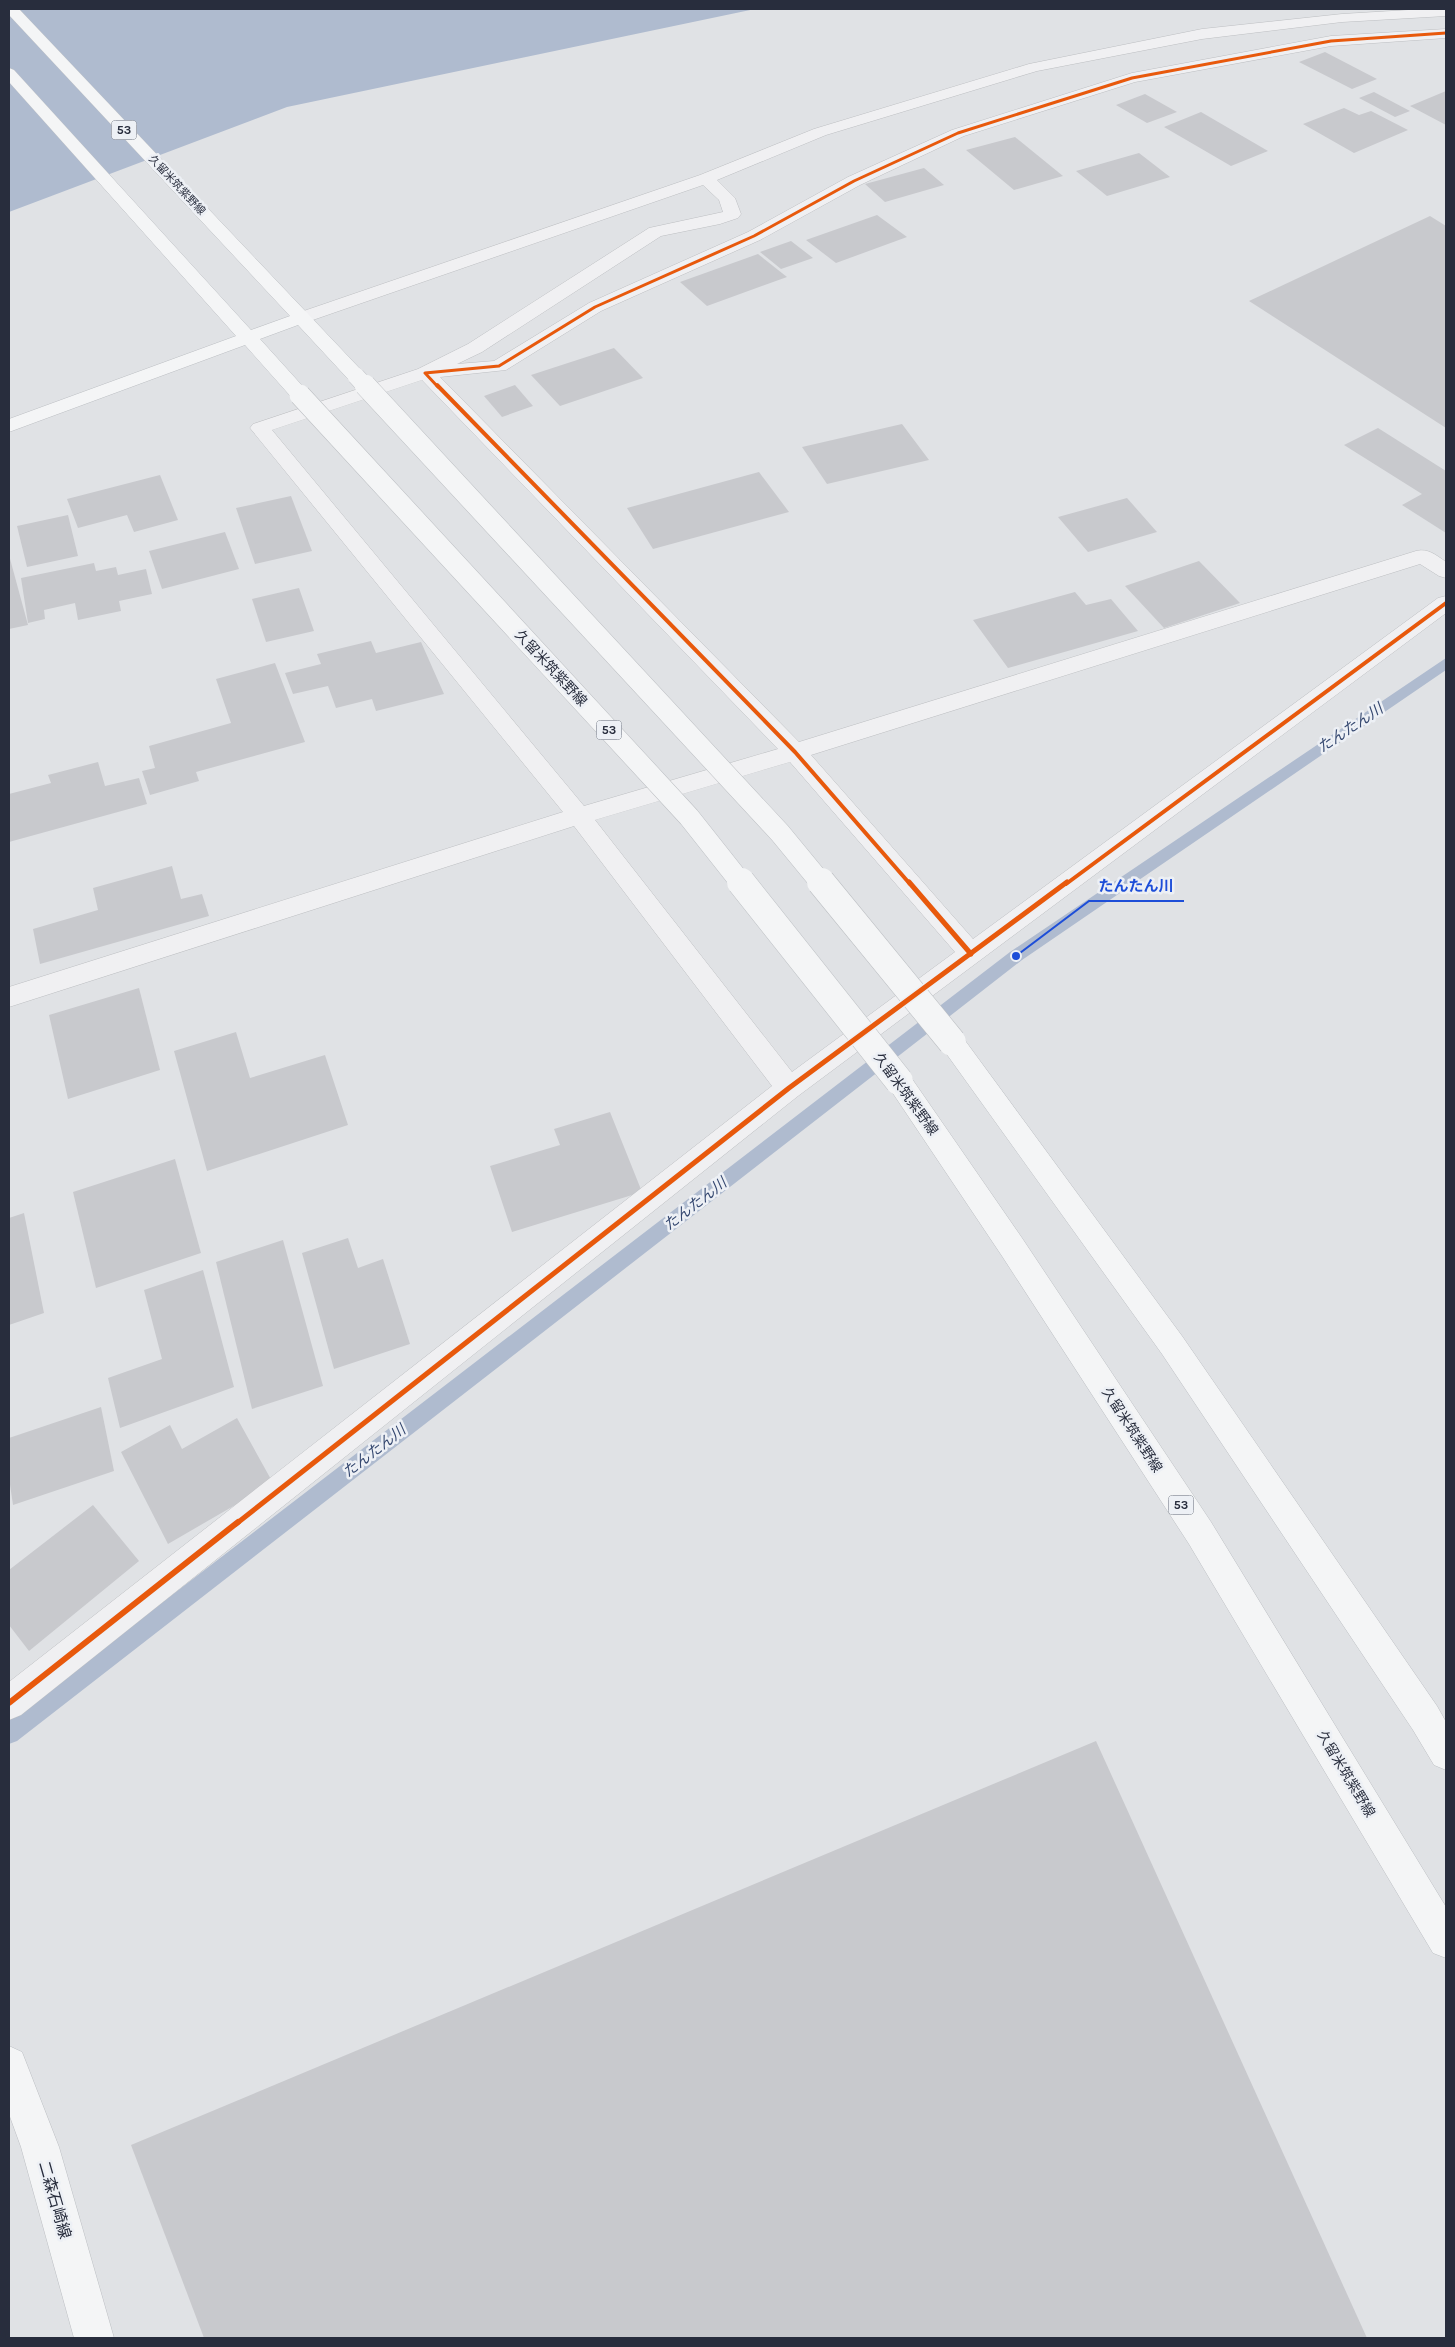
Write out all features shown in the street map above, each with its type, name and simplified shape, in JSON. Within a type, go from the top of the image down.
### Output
[{"type":"main road","name":"久留米筑紫野線","points":[[11,9],[356,376],[780,833],[952,1042],[1172,1345],[1425,1718],[1446,1753]]},
{"type":"main road","name":"久留米筑紫野線","points":[[9,73],[246,337],[689,817],[899,1081],[1012,1247],[1200,1533],[1446,1940]]},
{"type":"main road","points":[[9,426],[301,318]]},
{"type":"main road","name":"二森石崎線","points":[[9,2065],[40,2147],[94,2338]]},
{"type":"street","points":[[301,318],[706,179],[820,132],[1034,66],[1202,34],[1342,18],[1445,12]]},
{"type":"street","points":[[425,373],[499,366],[595,307],[754,236],[854,181],[958,133],[1132,78],[1331,41],[1446,33]]},
{"type":"street","points":[[706,179],[726,198],[732,214],[714,221],[685,224],[655,232],[475,348],[425,373],[260,428],[579,816],[790,1088]]},
{"type":"street","points":[[425,373],[795,752],[972,954]]},
{"type":"street","points":[[9,997],[579,816],[795,752],[1423,556],[1446,570]]},
{"type":"street","points":[[9,1704],[790,1088],[1446,604]]},
{"type":"water","points":[[9,9],[755,9],[287,107],[9,212]]},
{"type":"building","points":[[1325,52],[1377,79],[1352,89],[1299,62]]},
{"type":"building","points":[[1446,91],[1446,125],[1410,106]]},
{"type":"building","points":[[1374,92],[1410,111],[1395,117],[1359,98]]},
{"type":"building","points":[[1145,94],[1177,112],[1147,123],[1116,105]]},
{"type":"building","points":[[1344,108],[1359,115],[1371,111],[1408,130],[1354,153],[1303,124]]},
{"type":"building","points":[[1201,112],[1268,151],[1231,166],[1164,127]]},
{"type":"building","points":[[1015,137],[1063,176],[1014,190],[966,150]]},
{"type":"building","points":[[1139,153],[1170,177],[1107,196],[1076,171]]},
{"type":"building","points":[[924,168],[944,185],[885,202],[865,184]]},
{"type":"building","points":[[877,215],[907,237],[836,263],[806,240]]},
{"type":"building","points":[[1430,216],[1446,226],[1446,428],[1249,301]]},
{"type":"building","points":[[791,241],[813,258],[781,269],[760,252]]},
{"type":"building","points":[[758,254],[787,277],[707,306],[680,282]]},
{"type":"building","points":[[614,348],[643,378],[560,406],[531,375]]},
{"type":"building","points":[[515,385],[533,406],[502,417],[484,396]]},
{"type":"building","points":[[902,424],[929,460],[827,484],[802,447]]},
{"type":"building","points":[[1378,428],[1446,471],[1446,533],[1402,505],[1422,494],[1344,445]]},
{"type":"building","points":[[759,472],[789,512],[653,549],[627,508]]},
{"type":"building","points":[[160,475],[178,520],[134,532],[127,515],[78,528],[67,499]]},
{"type":"building","points":[[291,496],[312,551],[255,564],[236,508]]},
{"type":"building","points":[[1127,498],[1157,532],[1088,552],[1058,517]]},
{"type":"building","points":[[68,515],[78,556],[27,567],[17,526]]},
{"type":"building","points":[[225,532],[239,569],[162,589],[149,551]]},
{"type":"building","points":[[9,555],[28,625],[9,629]]},
{"type":"building","points":[[1199,561],[1240,603],[1164,628],[1125,586]]},
{"type":"building","points":[[94,563],[96,571],[116,567],[118,575],[146,569],[152,594],[119,601],[121,611],[78,620],[75,603],[44,610],[45,619],[28,623],[21,578]]},
{"type":"building","points":[[299,588],[314,631],[266,642],[252,599]]},
{"type":"building","points":[[1075,592],[1086,605],[1111,599],[1138,631],[1008,668],[973,620]]},
{"type":"building","points":[[371,641],[376,653],[421,642],[444,694],[376,711],[372,699],[336,708],[328,686],[293,694],[285,673],[321,664],[317,654]]},
{"type":"building","points":[[275,663],[305,742],[196,772],[199,781],[150,795],[142,771],[155,768],[149,746],[231,723],[216,679]]},
{"type":"building","points":[[98,762],[105,786],[139,778],[147,804],[9,842],[9,794],[51,783],[48,775]]},
{"type":"building","points":[[172,866],[181,899],[202,894],[209,916],[40,964],[33,929],[98,910],[93,888]]},
{"type":"building","points":[[139,988],[160,1070],[68,1099],[49,1015]]},
{"type":"building","points":[[236,1032],[250,1078],[325,1055],[348,1125],[207,1171],[174,1051]]},
{"type":"building","points":[[610,1112],[642,1192],[512,1232],[490,1166],[560,1145],[554,1129]]},
{"type":"building","points":[[175,1159],[201,1253],[96,1288],[73,1192]]},
{"type":"building","points":[[24,1213],[44,1313],[9,1325],[9,1218]]},
{"type":"building","points":[[348,1238],[358,1268],[383,1259],[410,1344],[334,1369],[302,1253]]},
{"type":"building","points":[[283,1240],[323,1386],[252,1409],[216,1262]]},
{"type":"building","points":[[203,1270],[234,1387],[120,1428],[108,1378],[162,1359],[144,1290]]},
{"type":"building","points":[[101,1407],[114,1471],[13,1505],[9,1478],[9,1438]]},
{"type":"building","points":[[237,1418],[273,1483],[168,1544],[121,1452],[170,1425],[182,1449]]},
{"type":"building","points":[[93,1505],[139,1561],[29,1651],[9,1625],[9,1570]]},
{"type":"building","points":[[1096,1741],[1367,2338],[204,2338],[131,2145]]},
{"type":"waterway","name":"たんたん川","points":[[9,1733],[1016,956],[1446,663]]},
{"type":"cycle path","points":[[971,954],[795,752],[425,373],[499,366],[595,307],[754,236],[854,181],[958,133],[1132,78],[1331,41],[1446,33]]},
{"type":"cycle path","points":[[9,1703],[789,1088],[1446,603]]},
{"type":"place","name":"たんたん川","points":[[1016,956]]}]
